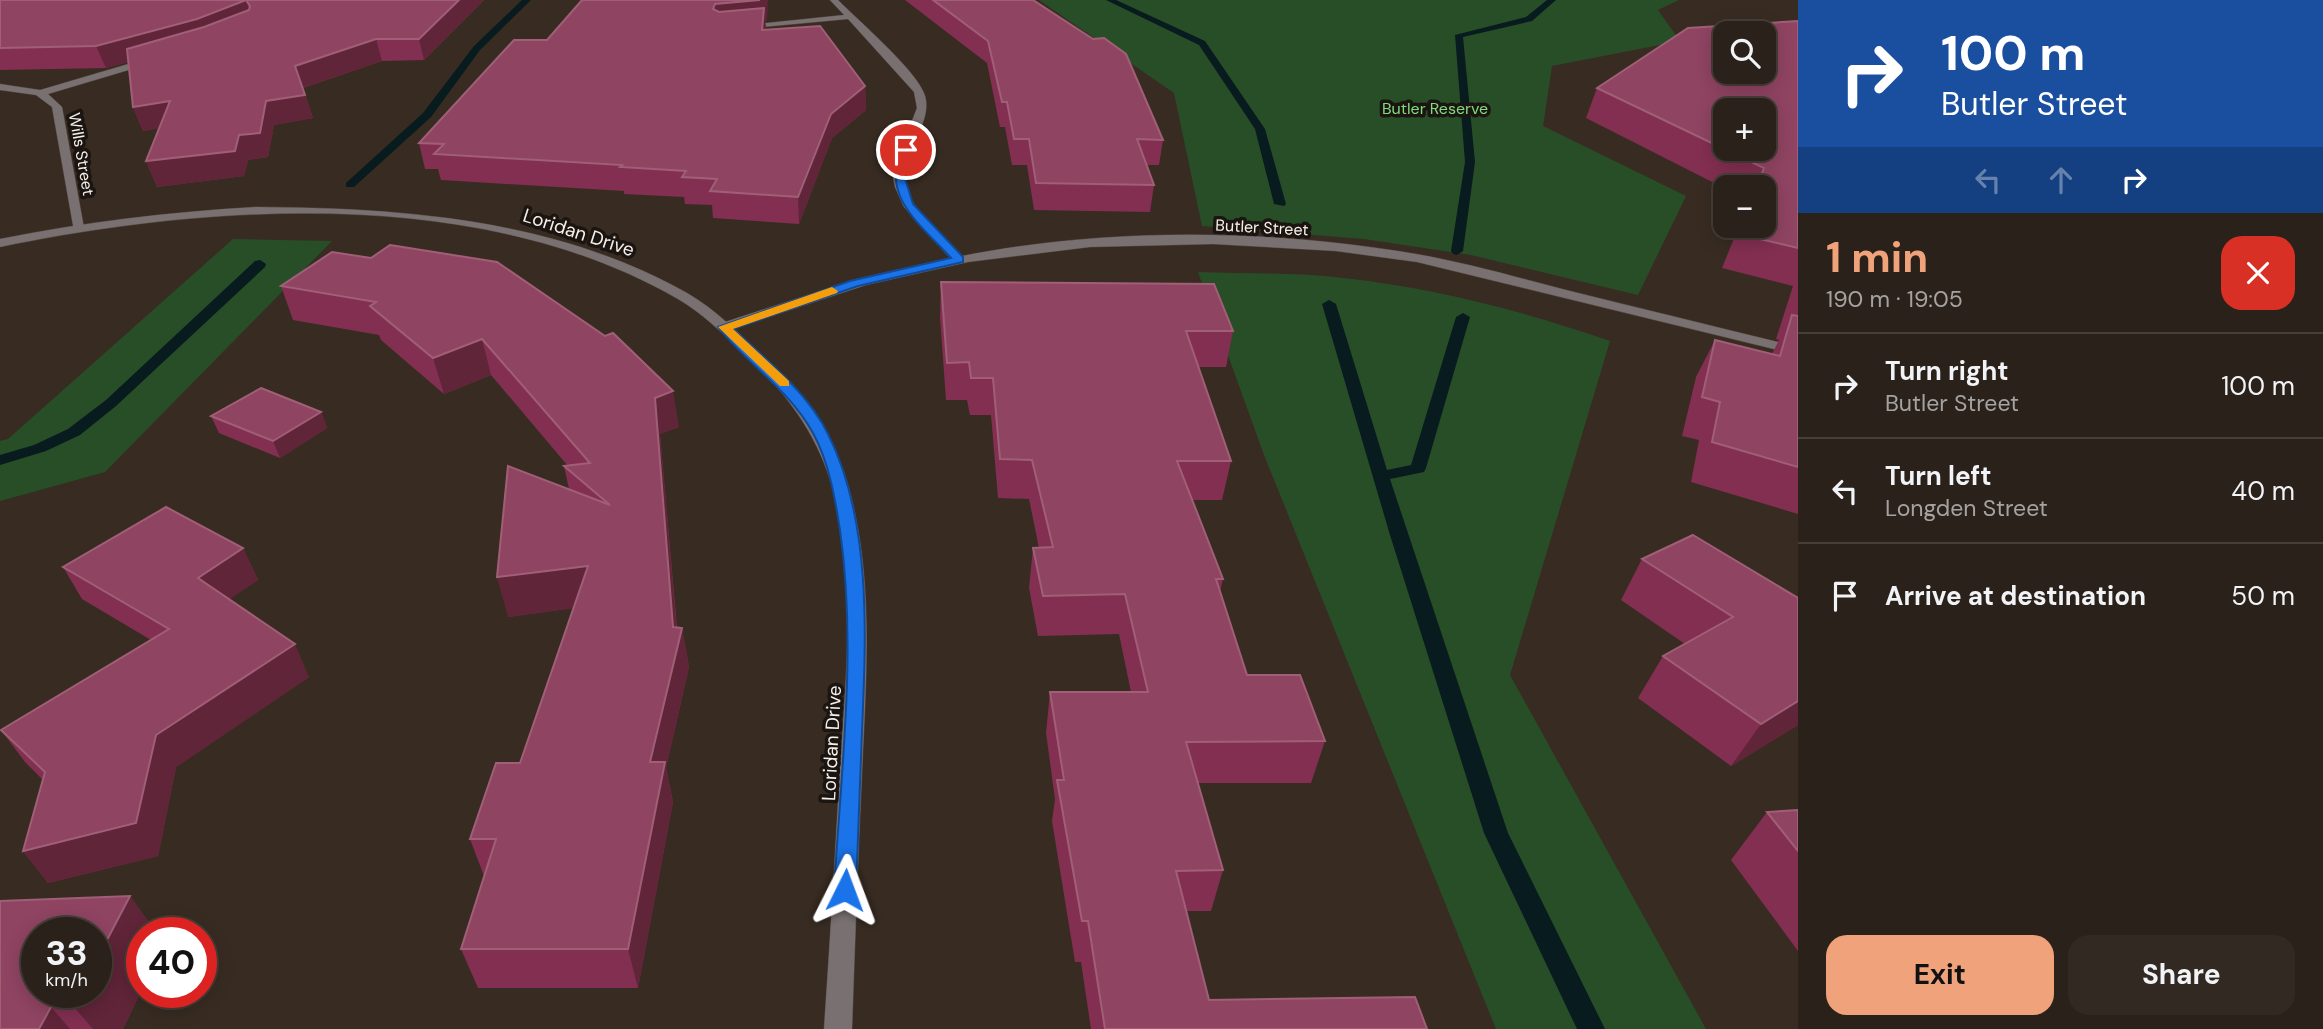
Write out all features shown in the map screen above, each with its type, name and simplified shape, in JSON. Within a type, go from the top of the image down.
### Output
[{"type":"street","points":[[834,0],[847,17],[908,76],[919,92],[922,108],[898,172],[901,187],[908,205],[959,260]]},
{"type":"street","points":[[734,27],[847,17]]},
{"type":"street","points":[[0,87],[40,93],[156,59]]},
{"type":"street","name":"Wills Street","points":[[40,93],[53,99],[57,107],[78,228]]},
{"type":"street","name":"Loridan Drive","points":[[0,243],[78,228],[182,215],[254,212],[366,213],[480,225],[598,256],[636,272],[684,297],[724,327],[784,383],[821,433],[842,490],[852,558],[857,640],[838,1029]]},
{"type":"street","name":"Butler Street","points":[[724,327],[854,284],[959,260],[1035,249],[1163,241],[1308,246],[1384,254],[1488,274],[1798,351]]},
{"type":"green space","name":"Butler Reserve","points":[[1039,0],[1679,0],[1658,10],[1680,41],[1552,66],[1543,126],[1686,196],[1638,295],[1471,255],[1364,239],[1202,226],[1174,93]]},
{"type":"green space","points":[[233,239],[332,241],[105,472],[0,501],[0,441],[8,439]]},
{"type":"green space","points":[[1198,272],[1325,276],[1377,282],[1445,294],[1545,320],[1610,341],[1510,675],[1706,1029],[1496,1029],[1264,455]]},
{"type":"building","points":[[0,0],[246,0],[197,19],[96,46],[0,48]]},
{"type":"building","points":[[246,0],[459,0],[419,39],[376,39],[295,66],[305,95],[266,101],[260,133],[239,135],[235,151],[146,161],[170,101],[133,107],[127,49],[204,27],[249,10],[250,6]]},
{"type":"building","points":[[582,0],[760,0],[715,4],[713,9],[719,12],[764,8],[762,30],[820,26],[865,86],[831,114],[798,197],[710,191],[717,179],[682,177],[686,171],[434,154],[444,144],[419,143],[514,40],[547,40]]},
{"type":"building","points":[[933,0],[1033,0],[1093,39],[1104,38],[1126,54],[1163,140],[1137,139],[1154,185],[1036,183],[1029,139],[1014,139],[1007,102],[1002,102],[988,41]]},
{"type":"building","points":[[1798,21],[1798,248],[1756,238],[1776,238],[1776,175],[1761,175],[1764,168],[1749,161],[1776,161],[1776,98],[1713,98],[1713,144],[1597,88],[1688,28],[1713,26],[1713,84],[1776,84],[1776,22]]},
{"type":"building","points":[[390,245],[497,262],[605,336],[613,333],[673,391],[655,398],[673,627],[682,628],[650,762],[665,762],[628,949],[461,949],[496,839],[470,839],[496,763],[520,763],[588,566],[497,577],[508,466],[610,505],[564,466],[590,463],[482,339],[433,358],[370,306],[376,302],[281,286],[332,252],[371,258]]},
{"type":"building","points":[[941,282],[1214,284],[1233,331],[1186,331],[1231,461],[1177,461],[1223,579],[1216,579],[1247,675],[1300,675],[1325,741],[1186,742],[1223,870],[1176,871],[1209,1000],[1415,997],[1427,1029],[1105,1029],[1088,921],[1082,921],[1057,780],[1064,780],[1050,692],[1148,692],[1125,594],[1043,596],[1033,548],[1053,547],[1032,460],[1000,459],[993,378],[971,378],[969,362],[947,363]]},
{"type":"building","points":[[1792,315],[1798,316],[1798,467],[1712,442],[1720,402],[1702,397],[1715,340],[1780,356]]},
{"type":"building","points":[[261,388],[321,412],[273,441],[211,416]]},
{"type":"building","points":[[166,507],[243,548],[198,578],[295,644],[156,735],[136,823],[23,851],[45,772],[1,730],[169,629],[63,567]]},
{"type":"building","points":[[1693,535],[1798,598],[1798,701],[1761,724],[1663,656],[1733,617],[1642,559]]},
{"type":"building","points":[[1798,810],[1798,851],[1767,812]]},
{"type":"building","points":[[130,896],[112,930],[112,917],[21,917],[21,1008],[50,1008],[39,1029],[0,1029],[0,901]]},
{"type":"waterway","points":[[350,185],[427,115],[477,48],[527,0]]},
{"type":"waterway","points":[[1110,0],[1202,43],[1260,129],[1280,204]]},
{"type":"waterway","points":[[1457,251],[1470,162],[1459,35],[1529,19],[1552,0]]},
{"type":"waterway","points":[[0,460],[40,448],[74,432],[111,403],[260,264]]},
{"type":"waterway","points":[[1329,304],[1381,476]]},
{"type":"waterway","points":[[1381,476],[1418,468],[1463,317]]},
{"type":"waterway","points":[[1381,476],[1496,833],[1591,1029]]},
{"type":"slow traffic","points":[[784,383],[724,327],[832,291]]},
{"type":"route","points":[[845,890],[857,640],[852,558],[842,490],[821,433],[784,383],[724,327],[854,284],[959,260],[908,205],[898,172],[906,150]]}]
